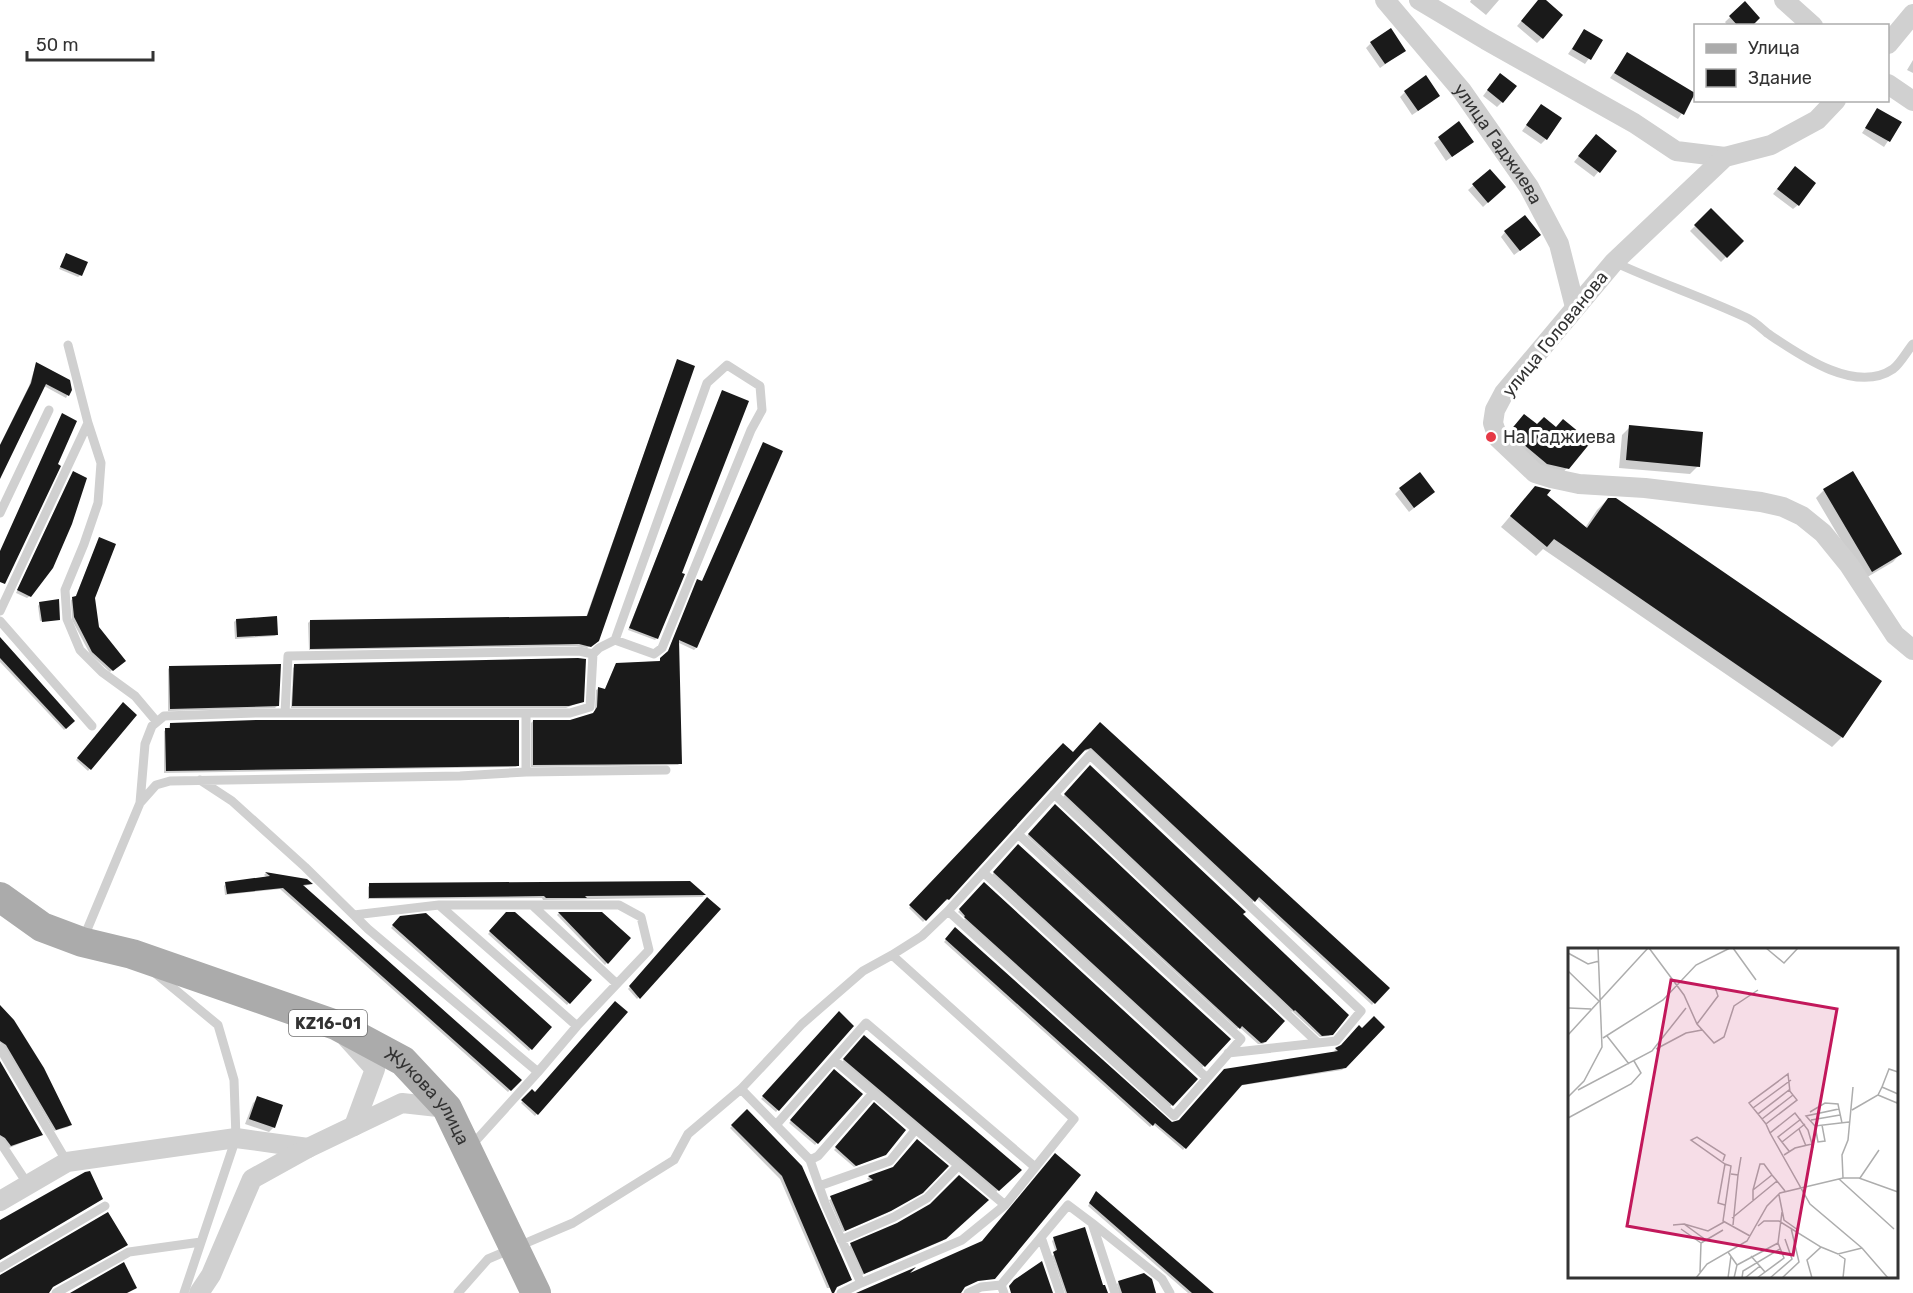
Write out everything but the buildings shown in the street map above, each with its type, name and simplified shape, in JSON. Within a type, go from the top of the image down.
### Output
[{"type":"main road","name":"Жукова улица","points":[[0,897],[42,927],[82,942],[132,954],[336,1025],[403,1061],[447,1108],[536,1293]]},
{"type":"street","name":"улица Гаджиева","points":[[1385,0],[1461,91],[1529,187],[1559,244],[1575,308]]},
{"type":"street","points":[[1419,0],[1634,123],[1676,151],[1725,157]]},
{"type":"street","points":[[1784,0],[1812,24]]},
{"type":"street","points":[[1889,42],[1913,14]]},
{"type":"street","points":[[1889,85],[1913,101]]},
{"type":"street","name":"улица Голованова","points":[[1834,102],[1817,120],[1771,145],[1725,157],[1614,262],[1504,393],[1495,410],[1493,423],[1498,438],[1535,472],[1551,478],[1579,484],[1646,488],[1761,502],[1783,507],[1803,516],[1823,533],[1849,566],[1895,635],[1913,650]]},
{"type":"street","points":[[336,1025],[375,1069],[354,1126]]},
{"type":"street","points":[[199,1293],[211,1275],[252,1179],[308,1148],[402,1103],[447,1108]]},
{"type":"street","points":[[0,1201],[27,1183],[67,1162],[236,1138],[308,1148]]},
{"type":"lane","points":[[1614,262],[1748,318],[1822,368],[1854,377],[1873,376],[1893,369],[1913,344]]},
{"type":"lane","points":[[69,345],[88,423],[101,463],[98,503],[65,590],[67,619],[80,650],[102,672],[135,696],[157,722]]},
{"type":"lane","points":[[82,942],[140,803],[145,744],[152,726],[164,716],[285,713],[570,713],[590,707],[593,654],[599,648],[615,640],[707,383],[727,365],[760,386],[762,410],[751,430],[662,648],[654,654],[615,640]]},
{"type":"lane","points":[[0,513],[49,410]]},
{"type":"lane","points":[[0,611],[88,423]]},
{"type":"lane","points":[[0,621],[92,726]]},
{"type":"lane","points":[[285,713],[288,656],[579,651],[593,654]]},
{"type":"lane","points":[[526,713],[526,772]]},
{"type":"lane","points":[[458,1293],[488,1259],[573,1223],[674,1160],[688,1134],[741,1089],[802,1024],[863,971],[922,936],[948,911],[1090,755],[1361,1011],[1336,1041],[1228,1053]]},
{"type":"lane","points":[[140,803],[156,785],[170,781],[666,770]]},
{"type":"lane","points":[[200,780],[232,801],[354,915],[538,1072]]},
{"type":"lane","points":[[1054,794],[1318,1043]]},
{"type":"lane","points":[[948,911],[1174,1116],[1241,1038],[1018,834]]},
{"type":"lane","points":[[983,872],[1207,1078]]},
{"type":"lane","points":[[354,915],[439,905],[532,905],[619,906],[641,917],[649,950],[577,1026],[467,1150]]},
{"type":"lane","points":[[439,905],[577,1026]]},
{"type":"lane","points":[[532,905],[617,984]]},
{"type":"lane","points":[[132,954],[218,1025],[234,1080],[236,1138],[184,1293]]},
{"type":"lane","points":[[841,1293],[962,1240],[1005,1205],[1074,1119],[892,955]]},
{"type":"lane","points":[[776,1125],[866,1023],[1035,1167]]},
{"type":"lane","points":[[0,1048],[67,1162]]},
{"type":"lane","points":[[834,1060],[1005,1205]]},
{"type":"lane","points":[[741,1089],[810,1160],[841,1240],[861,1283]]},
{"type":"lane","points":[[810,1160],[818,1156],[873,1093]]},
{"type":"lane","points":[[819,1186],[890,1161],[916,1129]]},
{"type":"lane","points":[[0,1142],[27,1183]]},
{"type":"lane","points":[[841,1240],[894,1217],[927,1197],[958,1166]]},
{"type":"lane","points":[[968,1293],[981,1287],[1002,1289],[1068,1205],[1162,1279],[1170,1293]]},
{"type":"lane","points":[[0,1268],[105,1206]]},
{"type":"lane","points":[[1092,1223],[1114,1293]]},
{"type":"lane","points":[[1041,1237],[1060,1293]]},
{"type":"lane","points":[[56,1293],[129,1252],[201,1242]]},
{"type":"place","name":"На Гаджиева","points":[[1491,437]]}]
